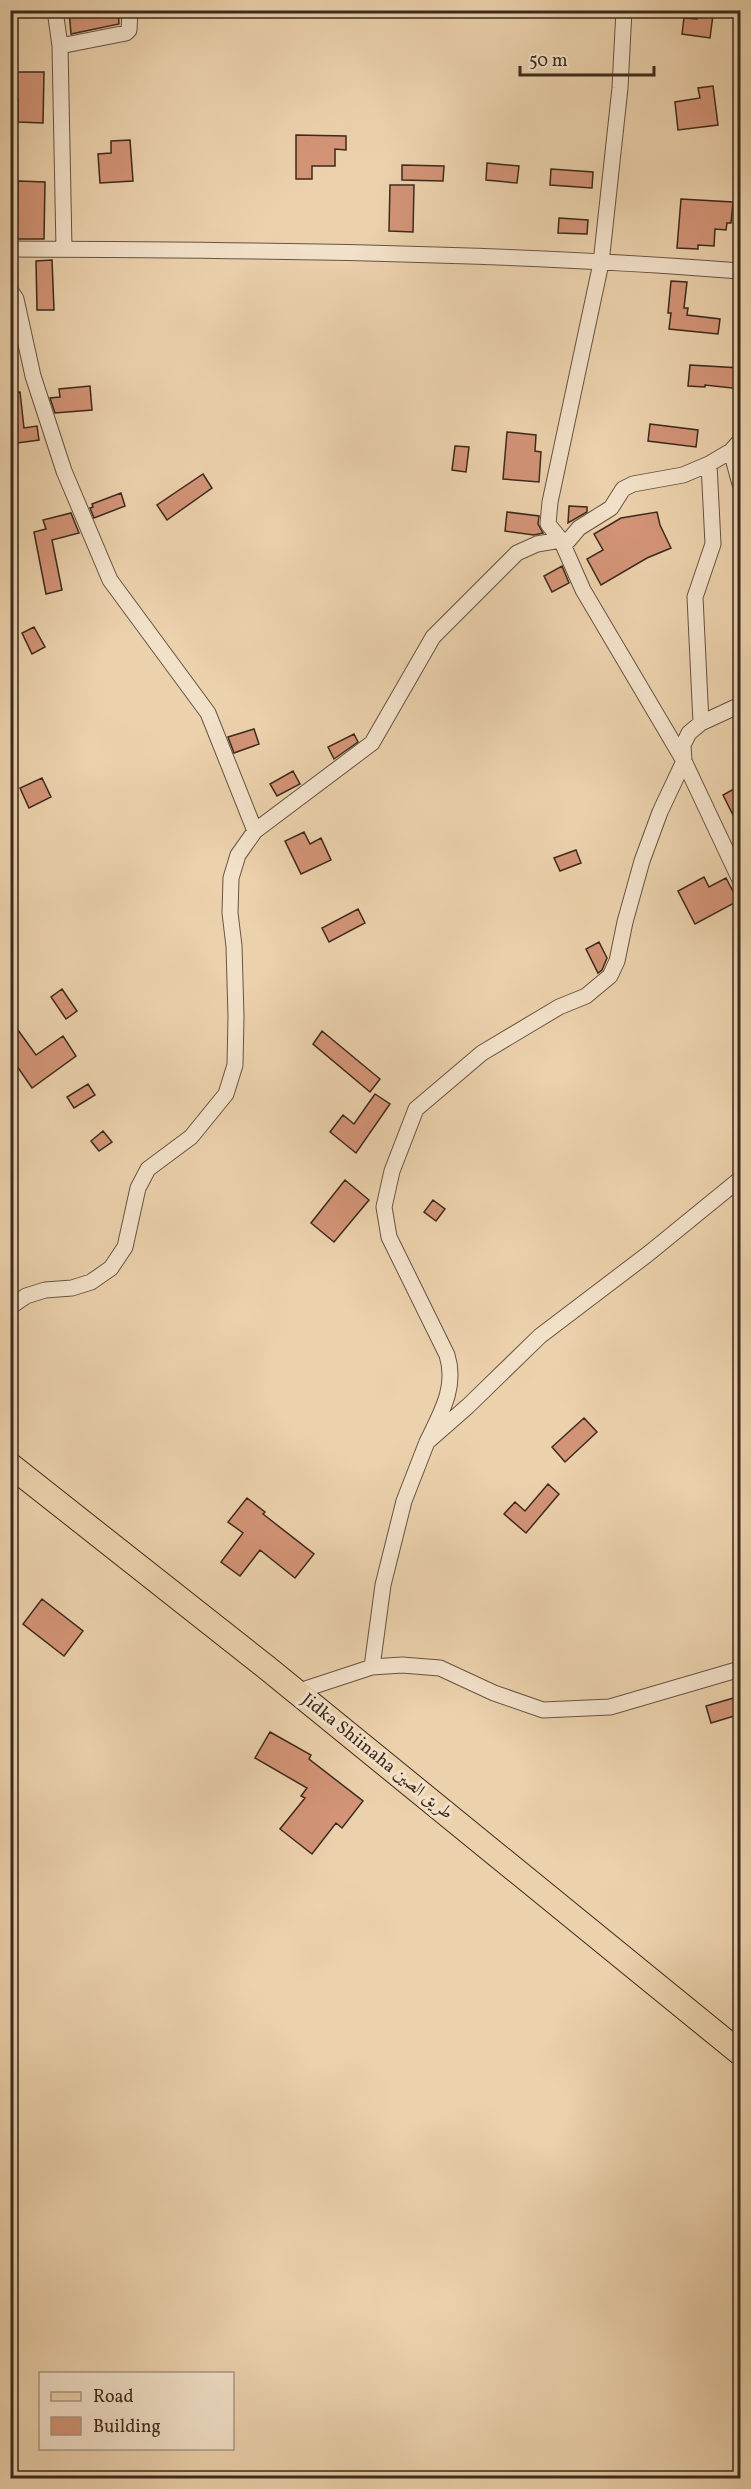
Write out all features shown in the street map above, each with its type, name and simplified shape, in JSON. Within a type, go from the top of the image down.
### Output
[{"type":"main road","name":"Jidka Shiinaha طريق الصين","points":[[10,1465],[296,1692],[741,2053]]},
{"type":"street","points":[[55,10],[60,46],[64,249]]},
{"type":"street","points":[[60,46],[126,33],[129,30],[130,10]]},
{"type":"street","points":[[624,10],[620,88],[601,263],[550,502],[548,524],[561,540],[583,590],[684,761],[741,880]]},
{"type":"street","points":[[10,249],[463,255],[741,271]]},
{"type":"street","points":[[10,290],[16,299],[33,376],[64,471],[110,580],[208,713],[255,831]]},
{"type":"street","points":[[10,1307],[26,1296],[45,1290],[72,1288],[91,1282],[111,1268],[125,1247],[138,1188],[148,1169],[191,1137],[226,1094],[235,1065],[236,1017],[234,946],[230,913],[231,878],[238,855],[255,831],[372,743],[433,637],[517,553],[537,544],[568,541],[579,528],[611,508],[623,489],[633,484],[683,475],[709,464],[736,446],[741,484]]},
{"type":"street","points":[[701,723],[695,597],[712,544],[709,464]]},
{"type":"street","points":[[372,1667],[383,1585],[404,1501],[427,1442],[445,1405],[451,1385],[452,1369],[389,1237],[384,1207],[392,1171],[416,1109],[482,1053],[559,1007],[586,996],[610,976],[617,962],[625,922],[649,841],[684,761],[683,745],[689,733],[701,723],[741,705]]},
{"type":"street","points":[[427,1442],[540,1336],[648,1254],[741,1179]]},
{"type":"street","points":[[296,1692],[372,1667],[402,1665],[440,1668],[494,1693],[543,1710],[610,1707],[741,1669]]},
{"type":"building","points":[[69,10],[118,10],[119,24],[71,34]]},
{"type":"building","points":[[699,13],[713,15],[710,38],[682,34],[684,18],[697,19]]},
{"type":"building","points":[[10,72],[44,72],[43,123],[18,122],[18,99],[10,98]]},
{"type":"building","points":[[713,86],[718,125],[678,130],[675,102],[700,98],[698,88]]},
{"type":"building","points":[[296,135],[346,136],[346,150],[335,149],[335,166],[312,166],[312,179],[296,179]]},
{"type":"building","points":[[130,140],[133,181],[100,183],[98,154],[111,153],[111,141]]},
{"type":"building","points":[[487,163],[519,166],[517,183],[486,180]]},
{"type":"building","points":[[402,165],[444,166],[443,181],[402,180]]},
{"type":"building","points":[[551,169],[593,172],[592,188],[550,185]]},
{"type":"building","points":[[18,181],[45,182],[44,239],[17,239]]},
{"type":"building","points":[[390,185],[414,185],[413,232],[389,231]]},
{"type":"building","points":[[681,199],[733,202],[731,223],[727,223],[726,230],[715,229],[714,246],[698,245],[698,249],[677,248]]},
{"type":"building","points":[[559,218],[588,220],[587,234],[558,233]]},
{"type":"building","points":[[52,260],[54,310],[37,310],[36,261]]},
{"type":"building","points":[[671,281],[687,282],[684,308],[688,308],[687,315],[720,319],[718,334],[669,329]]},
{"type":"building","points":[[690,365],[741,368],[741,389],[705,385],[705,387],[688,386]]},
{"type":"building","points":[[90,386],[92,410],[55,413],[50,398],[60,397],[59,389]]},
{"type":"building","points":[[20,392],[24,428],[37,426],[39,440],[10,444],[10,393]]},
{"type":"building","points":[[650,424],[698,430],[696,447],[648,441]]},
{"type":"building","points":[[507,432],[536,435],[535,451],[541,452],[539,482],[503,479]]},
{"type":"building","points":[[455,446],[469,447],[466,472],[452,470]]},
{"type":"building","points":[[203,474],[212,488],[167,520],[157,505]]},
{"type":"building","points":[[121,493],[125,506],[94,518],[90,508],[93,507],[92,504]]},
{"type":"building","points":[[569,506],[587,507],[587,512],[568,523]]},
{"type":"building","points":[[507,512],[539,516],[538,524],[543,533],[534,535],[505,531]]},
{"type":"building","points":[[657,512],[660,525],[671,548],[647,558],[601,585],[587,559],[603,550],[594,534],[621,518]]},
{"type":"building","points":[[71,513],[79,533],[52,540],[62,590],[46,594],[34,532],[46,529],[43,520]]},
{"type":"building","points":[[562,566],[569,583],[552,592],[544,576]]},
{"type":"building","points":[[34,627],[45,647],[32,654],[22,633]]},
{"type":"building","points":[[254,729],[259,744],[234,753],[228,737]]},
{"type":"building","points":[[354,734],[358,742],[334,759],[328,747]]},
{"type":"building","points":[[293,771],[300,784],[277,796],[270,784]]},
{"type":"building","points":[[42,778],[51,797],[29,808],[20,788]]},
{"type":"building","points":[[741,785],[741,831],[723,795]]},
{"type":"building","points":[[304,832],[310,844],[321,838],[331,860],[301,874],[285,841]]},
{"type":"building","points":[[576,850],[581,863],[560,871],[554,858]]},
{"type":"building","points":[[704,877],[709,887],[726,878],[738,901],[695,924],[678,891]]},
{"type":"building","points":[[358,909],[365,923],[329,942],[322,928]]},
{"type":"building","points":[[599,942],[607,958],[602,970],[598,973],[586,949]]},
{"type":"building","points":[[62,989],[77,1011],[66,1019],[51,997]]},
{"type":"building","points":[[10,1019],[36,1055],[63,1036],[76,1056],[32,1088],[10,1056]]},
{"type":"building","points":[[322,1031],[380,1079],[370,1092],[313,1044]]},
{"type":"building","points":[[88,1084],[95,1095],[74,1108],[67,1097]]},
{"type":"building","points":[[375,1094],[390,1104],[356,1153],[330,1132],[343,1115],[354,1124]]},
{"type":"building","points":[[103,1131],[112,1142],[99,1151],[91,1141]]},
{"type":"building","points":[[345,1180],[369,1200],[334,1242],[311,1223]]},
{"type":"building","points":[[433,1200],[445,1209],[436,1221],[424,1212]]},
{"type":"building","points":[[584,1418],[597,1432],[565,1462],[552,1447]]},
{"type":"building","points":[[548,1484],[559,1494],[526,1533],[504,1514],[515,1502],[525,1511]]},
{"type":"building","points":[[247,1498],[265,1512],[263,1514],[314,1554],[295,1578],[260,1550],[240,1576],[221,1562],[243,1533],[228,1522]]},
{"type":"building","points":[[42,1599],[83,1631],[64,1656],[23,1624]]},
{"type":"building","points":[[737,1697],[741,1714],[711,1723],[706,1706]]},
{"type":"building","points":[[270,1732],[311,1755],[309,1759],[363,1801],[342,1828],[336,1823],[312,1854],[280,1829],[305,1798],[301,1796],[307,1788],[255,1758]]}]
